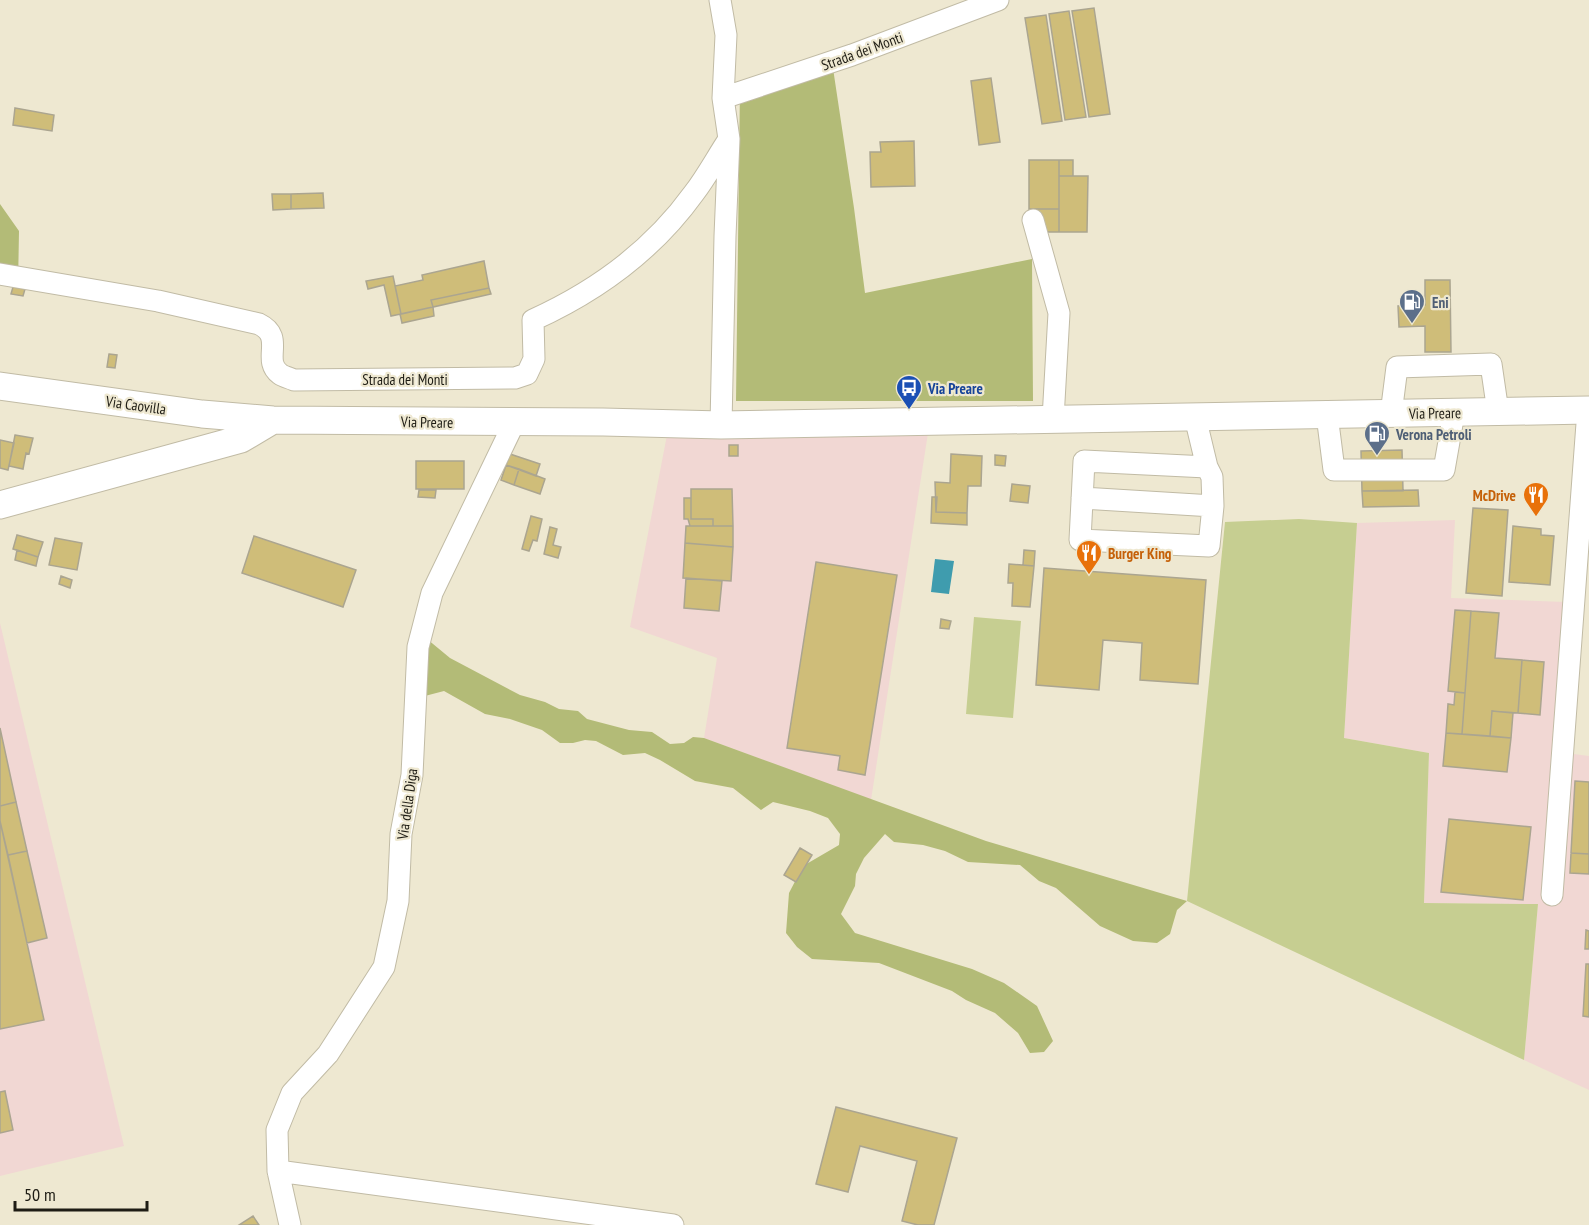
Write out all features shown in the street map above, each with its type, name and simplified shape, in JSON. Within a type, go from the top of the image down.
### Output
[{"type":"main road","name":"Via Caovilla","points":[[0,386],[202,414],[273,420]]},
{"type":"main road","name":"Via Preare","points":[[273,420],[721,425],[1589,410]]},
{"type":"main road","points":[[0,505],[242,439],[273,420]]},
{"type":"street","points":[[720,0],[726,35],[723,98],[729,139],[721,425]]},
{"type":"street","name":"Strada dei Monti","points":[[723,98],[852,55],[998,0]]},
{"type":"street","name":"Strada dei Monti","points":[[0,274],[158,301],[259,324],[268,329],[272,337],[273,364],[279,374],[294,380],[515,378],[527,374],[534,359],[533,320],[576,299],[616,274],[656,237],[693,194],[729,139]]},
{"type":"street","points":[[1033,220],[1059,313],[1053,419]]},
{"type":"street","points":[[1391,414],[1397,367],[1491,364],[1498,412]]},
{"type":"street","name":"Via Preare","points":[[1552,895],[1589,410]]},
{"type":"street","points":[[1327,415],[1334,470],[1444,470],[1454,413]]},
{"type":"street","points":[[1195,417],[1207,467],[1212,477],[1213,506],[1209,546],[1080,540],[1084,461],[1207,467]]},
{"type":"street","name":"Via della Diga","points":[[290,1225],[278,1171],[277,1130],[291,1093],[328,1054],[384,967],[398,901],[401,834],[412,775],[418,647],[432,593],[514,423]]},
{"type":"street","points":[[1082,498],[1213,506]]},
{"type":"street","points":[[278,1171],[673,1225]]},
{"type":"shaded area","points":[[928,433],[871,800],[704,738],[717,658],[630,627],[667,435]]},
{"type":"shaded area","points":[[1455,520],[1451,598],[1566,602],[1566,753],[1589,756],[1589,1090],[1524,1060],[1538,904],[1424,903],[1429,753],[1344,738],[1357,523]]},
{"type":"shaded area","points":[[0,623],[124,1146],[0,1176]]},
{"type":"green space","points":[[831,55],[865,293],[1032,259],[1033,401],[736,401],[740,87]]},
{"type":"green space","points":[[0,204],[19,231],[18,287],[0,281]]},
{"type":"green space","points":[[1299,519],[1357,523],[1344,738],[1429,753],[1424,903],[1538,904],[1524,1060],[1187,901],[1225,522]]},
{"type":"green space","points":[[974,617],[1021,621],[1013,718],[966,714]]},
{"type":"green space","points":[[427,639],[450,658],[520,695],[545,702],[559,709],[578,711],[587,719],[629,730],[652,732],[670,744],[684,743],[693,737],[704,738],[986,841],[1187,901],[1177,910],[1170,934],[1157,943],[1133,941],[1100,926],[1056,888],[1039,881],[1020,865],[968,862],[945,851],[923,845],[894,842],[885,834],[864,858],[856,874],[855,886],[841,914],[855,933],[972,969],[1004,983],[1037,1006],[1053,1041],[1044,1052],[1030,1053],[1018,1033],[995,1013],[952,991],[879,963],[812,959],[797,947],[786,933],[789,893],[803,866],[839,845],[840,834],[828,818],[773,802],[761,810],[733,788],[695,781],[645,753],[623,755],[596,741],[560,743],[542,730],[510,719],[485,714],[444,691],[421,697]]},
{"type":"water","points":[[935,559],[954,561],[949,594],[931,592]]},
{"type":"building","points":[[1094,8],[1110,114],[1089,117],[1072,11]]},
{"type":"building","points":[[1069,11],[1086,117],[1065,120],[1049,14]]},
{"type":"building","points":[[1046,15],[1062,121],[1042,124],[1025,18]]},
{"type":"building","points":[[991,78],[1000,142],[979,145],[971,81]]},
{"type":"building","points":[[15,108],[54,115],[52,131],[13,125]]},
{"type":"building","points":[[914,141],[915,186],[871,187],[870,152],[881,152],[880,142]]},
{"type":"building","points":[[1029,160],[1059,160],[1059,209],[1029,209]]},
{"type":"building","points":[[1059,160],[1073,160],[1073,176],[1059,176]]},
{"type":"building","points":[[1059,176],[1088,176],[1087,232],[1059,232]]},
{"type":"building","points":[[323,193],[324,208],[291,209],[291,194]]},
{"type":"building","points":[[272,194],[291,194],[291,209],[273,210]]},
{"type":"building","points":[[1029,209],[1059,209],[1059,232],[1038,232],[1029,219]]},
{"type":"building","points":[[484,261],[489,288],[431,300],[433,307],[401,314],[395,286],[423,280],[422,275]]},
{"type":"building","points":[[393,276],[401,314],[391,316],[384,285],[368,289],[366,281]]},
{"type":"building","points":[[1425,280],[1450,280],[1451,352],[1425,352],[1425,326],[1399,327],[1398,306],[1425,305]]},
{"type":"building","points":[[13,287],[25,289],[23,296],[11,294]]},
{"type":"building","points":[[489,288],[491,294],[433,307],[431,300]]},
{"type":"building","points":[[433,307],[434,316],[402,323],[400,314]]},
{"type":"building","points":[[109,354],[117,355],[115,368],[107,367]]},
{"type":"building","points":[[15,435],[33,438],[29,454],[26,453],[23,469],[9,466]]},
{"type":"building","points":[[0,440],[14,443],[8,470],[0,468]]},
{"type":"building","points":[[729,445],[738,445],[738,456],[729,456]]},
{"type":"building","points":[[1402,450],[1403,491],[1362,491],[1361,451]]},
{"type":"building","points":[[510,454],[540,464],[536,476],[506,465]]},
{"type":"building","points":[[951,454],[982,456],[981,486],[968,486],[967,513],[936,512],[935,482],[950,483]]},
{"type":"building","points":[[995,455],[1006,456],[1005,466],[995,465]]},
{"type":"building","points":[[416,461],[464,461],[464,489],[416,489]]},
{"type":"building","points":[[506,465],[519,469],[514,485],[501,480]]},
{"type":"building","points":[[519,469],[545,479],[540,494],[514,485]]},
{"type":"building","points":[[1012,484],[1030,486],[1028,503],[1010,501]]},
{"type":"building","points":[[691,489],[732,489],[733,526],[713,526],[713,519],[691,519]]},
{"type":"building","points":[[419,490],[436,490],[435,498],[418,497]]},
{"type":"building","points":[[1418,490],[1419,506],[1363,507],[1362,491]]},
{"type":"building","points":[[932,497],[937,497],[936,512],[967,513],[967,525],[931,523]]},
{"type":"building","points":[[684,498],[691,498],[691,519],[713,519],[713,526],[690,526],[688,519],[684,519]]},
{"type":"building","points":[[1473,508],[1508,510],[1502,596],[1466,593]]},
{"type":"building","points":[[531,516],[542,519],[537,541],[533,540],[529,551],[522,549]]},
{"type":"building","points":[[686,526],[733,526],[733,547],[685,543]]},
{"type":"building","points":[[1513,526],[1541,529],[1541,535],[1554,536],[1550,585],[1509,582]]},
{"type":"building","points":[[550,527],[557,529],[553,545],[561,547],[558,558],[544,554]]},
{"type":"building","points":[[17,535],[43,542],[38,557],[13,549]]},
{"type":"building","points":[[254,536],[356,570],[343,607],[242,573]]},
{"type":"building","points":[[55,538],[82,543],[77,570],[49,565]]},
{"type":"building","points":[[685,543],[733,547],[731,581],[683,578]]},
{"type":"building","points":[[17,550],[38,557],[36,566],[15,560]]},
{"type":"building","points":[[1024,550],[1035,551],[1034,566],[1023,565]]},
{"type":"building","points":[[816,562],[897,575],[865,775],[838,770],[840,756],[787,748]]},
{"type":"building","points":[[1009,564],[1034,566],[1030,607],[1012,606],[1013,583],[1008,583]]},
{"type":"building","points":[[1044,568],[1206,580],[1198,684],[1140,680],[1142,643],[1103,640],[1099,690],[1036,685]]},
{"type":"building","points":[[61,576],[72,580],[70,588],[59,584]]},
{"type":"building","points":[[686,578],[722,581],[719,611],[684,608]]},
{"type":"building","points":[[1455,610],[1471,611],[1465,693],[1448,691]]},
{"type":"building","points":[[1471,611],[1499,613],[1495,658],[1522,660],[1518,713],[1492,711],[1490,736],[1462,734]]},
{"type":"building","points":[[941,619],[951,621],[949,629],[940,628]]},
{"type":"building","points":[[1522,660],[1544,662],[1540,715],[1518,713]]},
{"type":"building","points":[[1455,692],[1465,693],[1462,734],[1446,733],[1448,704],[1454,705]]},
{"type":"building","points":[[1492,711],[1513,713],[1511,738],[1490,736]]},
{"type":"building","points":[[0,728],[16,802],[0,806]]},
{"type":"building","points":[[1446,733],[1511,738],[1507,772],[1443,766]]},
{"type":"building","points":[[1575,781],[1589,782],[1589,854],[1571,853]]},
{"type":"building","points":[[16,802],[27,851],[8,855],[0,821],[0,806]]},
{"type":"building","points":[[1449,819],[1531,827],[1523,900],[1441,892]]},
{"type":"building","points":[[0,821],[44,1020],[0,1029]]},
{"type":"building","points":[[800,848],[812,855],[796,882],[784,875]]},
{"type":"building","points":[[27,851],[47,938],[27,943],[8,855]]},
{"type":"building","points":[[1571,853],[1589,854],[1589,874],[1570,873]]},
{"type":"building","points":[[1586,930],[1589,931],[1589,949],[1585,949]]},
{"type":"building","points":[[1586,964],[1589,964],[1589,1017],[1583,1016]]},
{"type":"building","points":[[5,1091],[13,1130],[0,1133],[0,1092]]},
{"type":"building","points":[[836,1107],[957,1138],[934,1225],[918,1225],[902,1221],[917,1161],[860,1146],[848,1192],[816,1184]]},
{"type":"building","points":[[253,1216],[259,1225],[239,1225]]},
{"type":"place","name":"Eni","points":[[1412,325]]},
{"type":"place","name":"Via Preare","points":[[909,411]]},
{"type":"place","name":"Verona Petroli","points":[[1377,457]]},
{"type":"place","name":"McDrive","points":[[1536,518]]},
{"type":"place","name":"Burger King","points":[[1089,576]]}]
